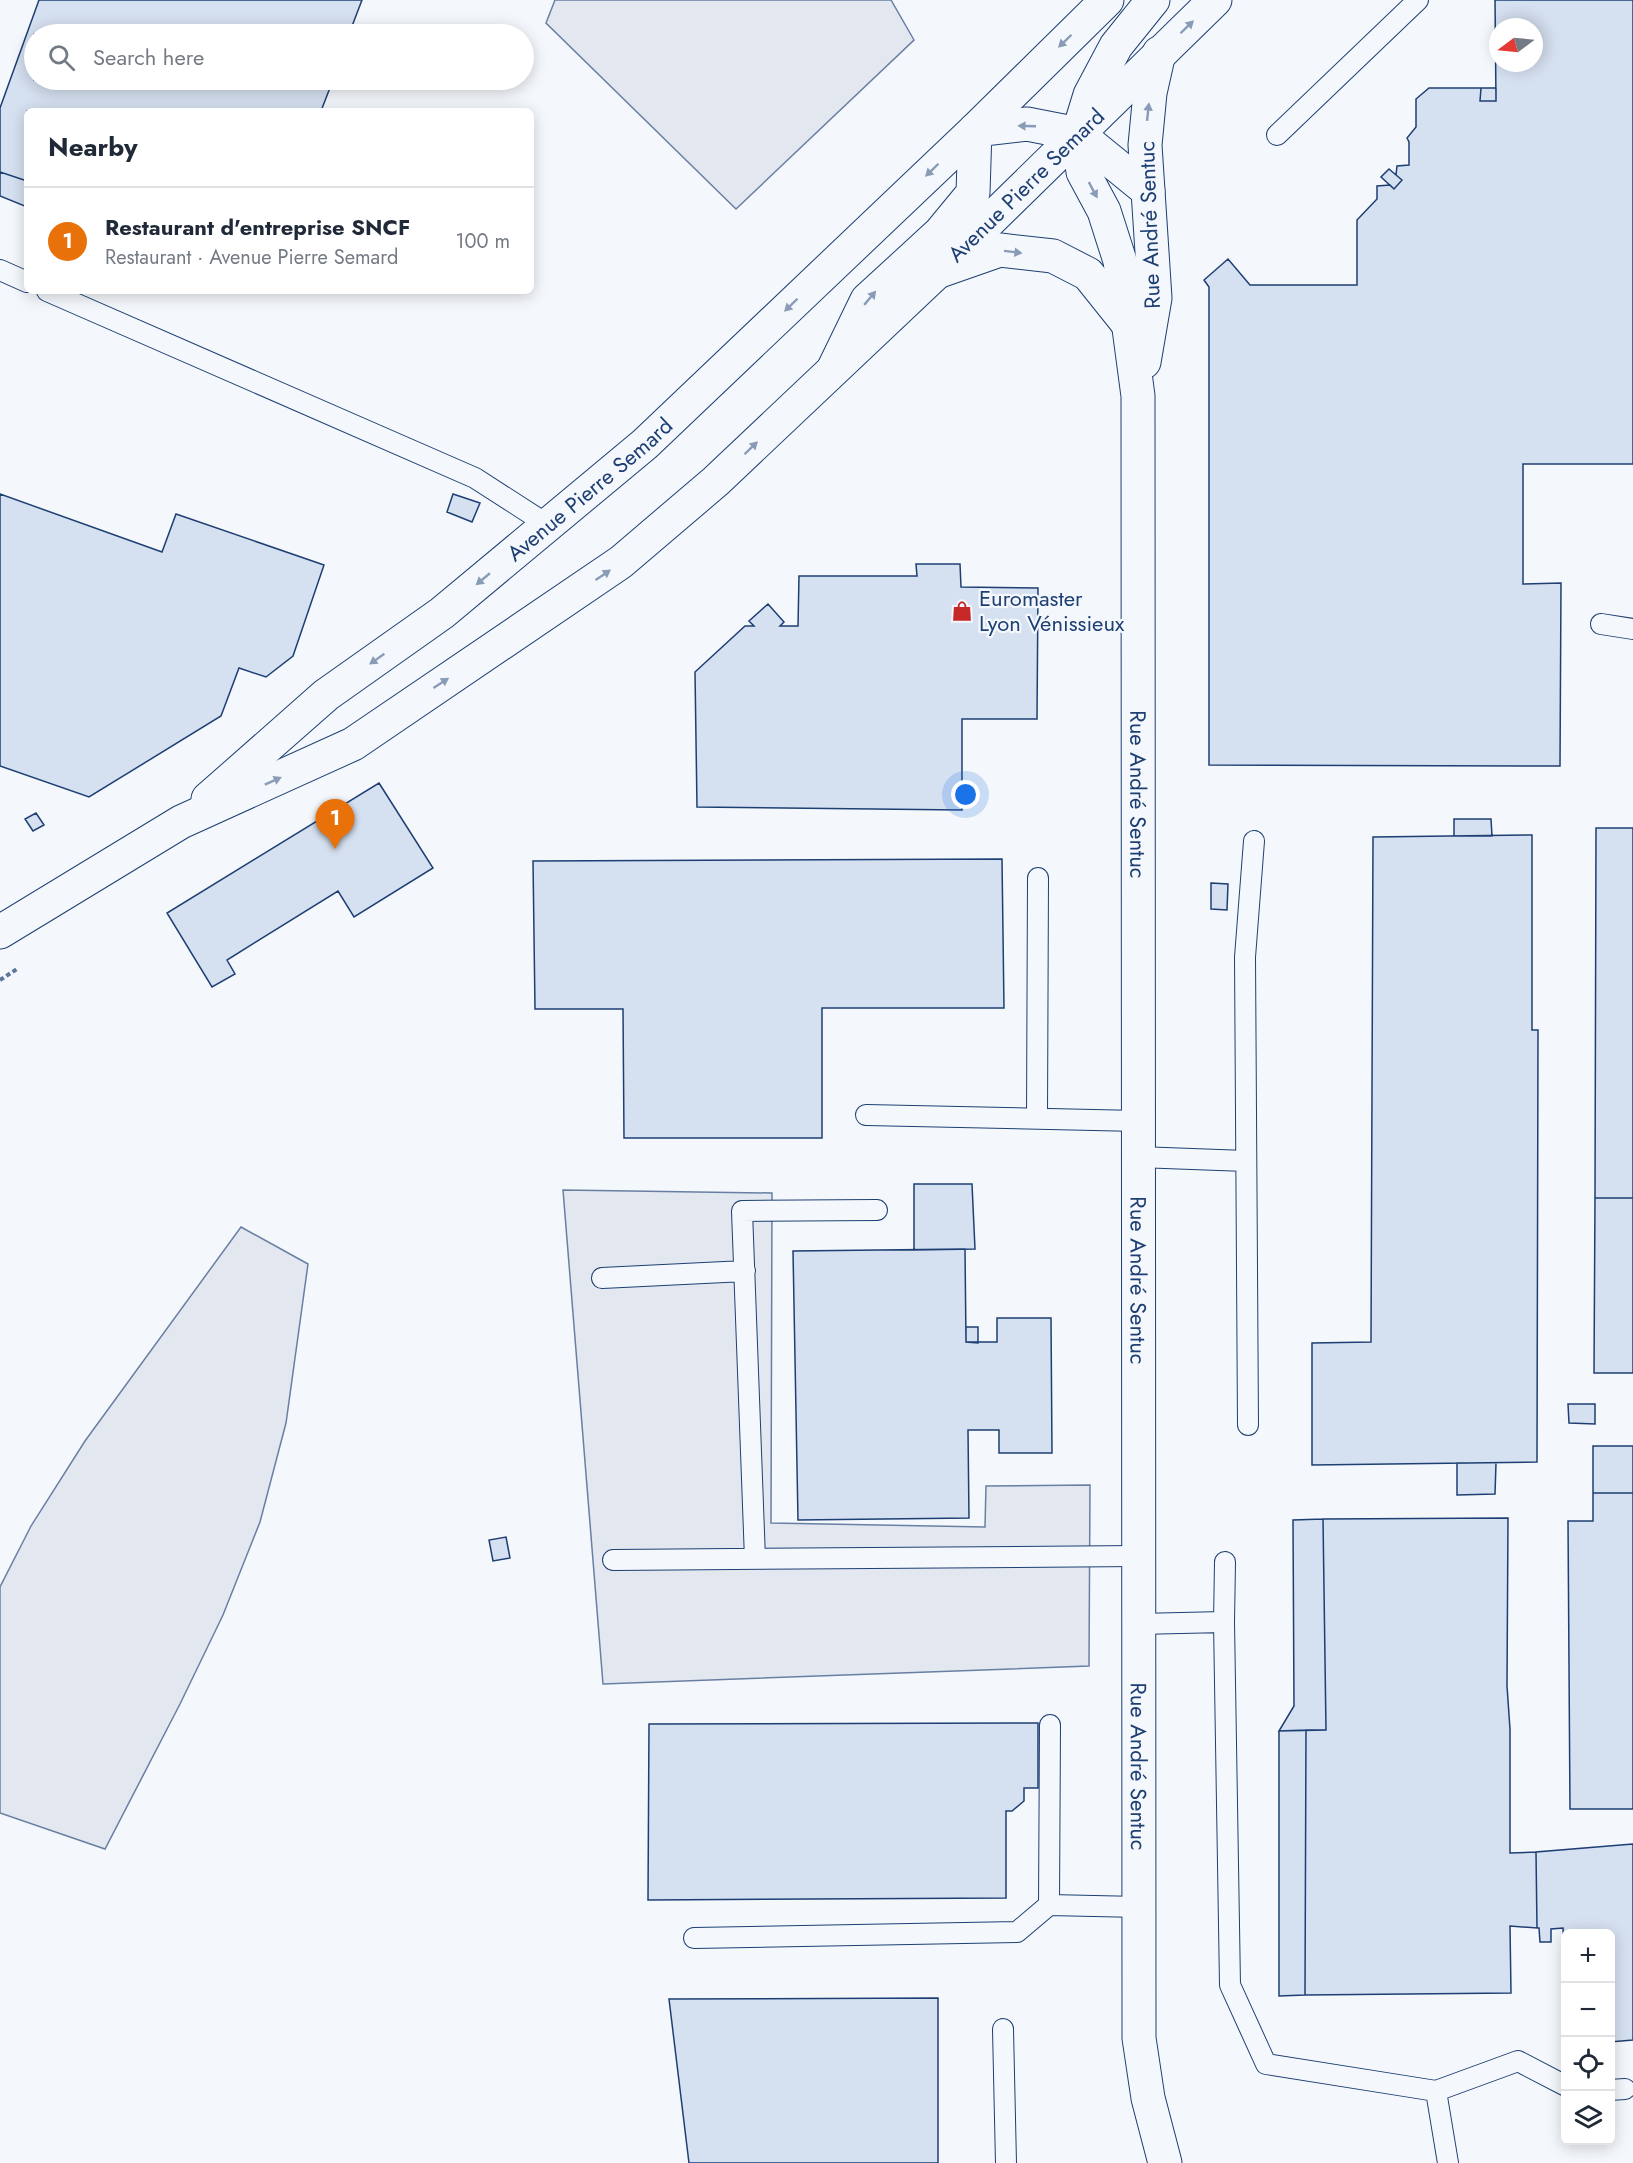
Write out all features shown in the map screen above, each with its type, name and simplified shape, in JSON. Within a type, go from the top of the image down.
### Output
[{"type":"street","name":"Avenue Pierre Semard","points":[[181,822],[326,695],[442,613],[645,444],[975,130],[1107,0]]},
{"type":"street","points":[[1130,326],[1120,261],[1104,211],[1083,172],[1078,134],[1090,95],[1116,46],[1153,0]]},
{"type":"street","name":"Avenue Pierre Semard","points":[[0,932],[181,822],[353,744],[621,562],[716,481],[937,272],[1215,0]]},
{"type":"street","name":"Rue André Sentuc","points":[[1138,396],[1155,298],[1145,145],[1150,93],[1160,53]]},
{"type":"street","points":[[975,130],[1027,124],[1078,134],[1148,191]]},
{"type":"street","name":"Avenue Pierre Semard","points":[[834,368],[867,300],[940,233],[973,193],[975,130]]},
{"type":"street","name":"Rue André Sentuc","points":[[937,272],[1000,250],[1053,256],[1088,274],[1130,326],[1138,396],[1139,2038],[1148,2098],[1165,2163]]},
{"type":"lane","points":[[1277,135],[1418,0]]},
{"type":"lane","points":[[0,270],[24,281]]},
{"type":"lane","points":[[54,294],[475,478],[548,525]]},
{"type":"lane","points":[[1601,624],[1633,629]]},
{"type":"lane","points":[[1248,1425],[1245,957],[1254,841]]},
{"type":"lane","points":[[1037,1118],[1038,878]]},
{"type":"lane","points":[[866,1115],[1138,1121]]},
{"type":"lane","points":[[1138,1157],[1246,1161]]},
{"type":"lane","points":[[755,1559],[742,1211],[877,1210]]},
{"type":"lane","points":[[602,1278],[745,1271]]},
{"type":"lane","points":[[613,1560],[1138,1556]]},
{"type":"lane","points":[[1225,1562],[1230,1985],[1266,2064],[1436,2091],[1518,2061],[1561,2083]]},
{"type":"lane","points":[[1138,1624],[1224,1622]]},
{"type":"lane","points":[[1049,1905],[1050,1725]]},
{"type":"lane","points":[[694,1938],[1017,1932],[1049,1905],[1139,1907]]},
{"type":"lane","points":[[1004,2029],[1006,2163]]},
{"type":"lane","points":[[1436,2091],[1448,2163]]},
{"type":"shaded area","points":[[555,0],[891,0],[914,40],[736,209],[546,23]]},
{"type":"shaded area","points":[[563,1190],[772,1193],[771,1523],[985,1527],[986,1486],[1090,1485],[1089,1666],[603,1684]]},
{"type":"shaded area","points":[[241,1227],[308,1264],[286,1423],[260,1522],[223,1615],[105,1849],[0,1813],[0,1587],[31,1526],[85,1441]]},
{"type":"building","points":[[39,0],[362,0],[353,24],[30,24]]},
{"type":"building","points":[[1495,0],[1633,0],[1633,464],[1523,464],[1523,584],[1561,583],[1560,766],[1209,765],[1209,287],[1204,280],[1228,259],[1250,285],[1357,285],[1357,220],[1377,199],[1377,186],[1390,185],[1394,189],[1402,180],[1396,175],[1397,166],[1409,165],[1407,138],[1416,127],[1416,99],[1429,88],[1481,88],[1480,101],[1496,101],[1496,72],[1543,72],[1543,18],[1495,18]]},
{"type":"building","points":[[24,42],[24,90],[329,90],[322,108],[24,108],[24,180],[0,172],[0,108]]},
{"type":"building","points":[[1481,88],[1496,88],[1496,101],[1480,101]]},
{"type":"building","points":[[1389,169],[1402,180],[1394,189],[1381,177]]},
{"type":"building","points":[[0,172],[24,180],[24,206],[0,196]]},
{"type":"building","points":[[0,494],[162,552],[176,514],[324,565],[293,656],[266,677],[239,668],[221,716],[89,797],[0,766]]},
{"type":"building","points":[[453,494],[480,503],[472,522],[447,512]]},
{"type":"building","points":[[916,564],[960,564],[961,587],[1038,588],[1037,719],[962,719],[962,810],[697,807],[695,672],[745,626],[754,626],[749,621],[768,604],[784,622],[780,626],[798,626],[799,576],[917,576]]},
{"type":"building","points":[[379,783],[433,868],[354,917],[338,891],[227,960],[235,974],[212,987],[167,913]]},
{"type":"building","points":[[36,813],[44,825],[33,831],[25,819]]},
{"type":"building","points":[[1454,819],[1491,819],[1492,836],[1454,836]]},
{"type":"building","points":[[1596,828],[1633,828],[1633,1198],[1595,1198]]},
{"type":"building","points":[[1532,835],[1532,1030],[1538,1030],[1537,1462],[1312,1465],[1312,1343],[1371,1342],[1373,837]]},
{"type":"building","points":[[1002,859],[1004,1008],[822,1008],[822,1138],[624,1138],[623,1009],[535,1009],[533,861]]},
{"type":"building","points":[[1211,883],[1228,884],[1227,910],[1211,909]]},
{"type":"building","points":[[914,1184],[972,1184],[975,1249],[914,1250]]},
{"type":"building","points":[[1595,1198],[1633,1198],[1633,1373],[1594,1373]]},
{"type":"building","points":[[965,1249],[966,1342],[997,1342],[997,1318],[1051,1318],[1052,1453],[999,1453],[999,1430],[968,1430],[969,1518],[798,1520],[793,1251]]},
{"type":"building","points":[[966,1327],[978,1327],[978,1343],[966,1342]]},
{"type":"building","points":[[1568,1404],[1595,1404],[1595,1424],[1569,1423]]},
{"type":"building","points":[[1593,1446],[1633,1446],[1633,1493],[1593,1493]]},
{"type":"building","points":[[1457,1463],[1496,1463],[1495,1494],[1457,1495]]},
{"type":"building","points":[[1593,1493],[1633,1493],[1633,1809],[1570,1809],[1568,1521],[1593,1521]]},
{"type":"building","points":[[1508,1518],[1507,1686],[1510,1729],[1510,1853],[1536,1852],[1537,1928],[1510,1926],[1511,1993],[1305,1995],[1306,1730],[1326,1730],[1323,1519]]},
{"type":"building","points":[[1323,1519],[1326,1730],[1279,1731],[1294,1706],[1293,1520]]},
{"type":"building","points":[[506,1537],[510,1558],[493,1561],[489,1540]]},
{"type":"building","points":[[1038,1723],[1038,1788],[1024,1788],[1024,1801],[1012,1811],[1006,1811],[1006,1898],[648,1900],[649,1724]]},
{"type":"building","points":[[1306,1730],[1305,1995],[1279,1996],[1279,1731]]},
{"type":"building","points":[[1633,1844],[1633,2040],[1615,2042],[1615,1929],[1551,1929],[1551,1942],[1540,1942],[1539,1928],[1537,1928],[1536,1852]]},
{"type":"building","points":[[938,1998],[938,2163],[689,2163],[669,1999]]},
{"type":"place","name":"Euromaster Lyon Vénissieux","points":[[962,611]]},
{"type":"place","name":"Restaurant d'entreprise SNCF","points":[[335,849]]}]
